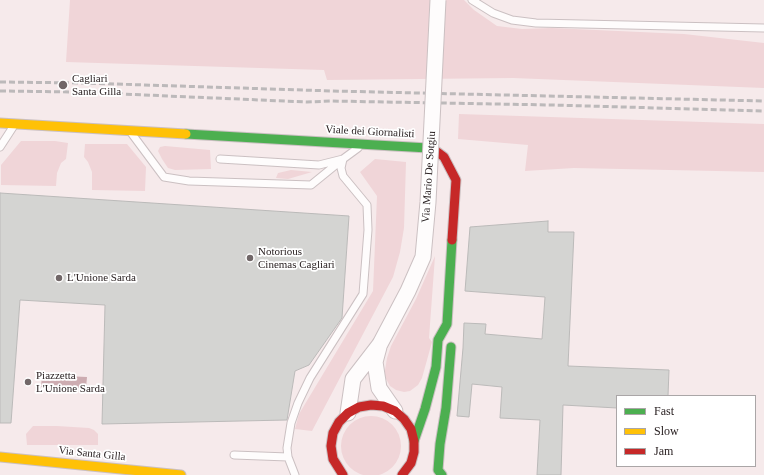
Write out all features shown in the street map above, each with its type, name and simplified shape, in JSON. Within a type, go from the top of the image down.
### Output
[{"type":"street","name":"Via Mario De Sotgiu","points":[[348,413],[353,379],[380,344],[408,291],[422,256],[428,202],[438,0]]},
{"type":"street","name":"Viale dei Giornalisti","points":[[0,123],[432,148],[444,157],[456,180],[447,324],[438,340],[436,367],[425,409],[414,441]]},
{"type":"street","points":[[442,475],[438,470],[440,444],[446,408],[452,342],[447,324]]},
{"type":"street","name":"Via Mario De Sotgiu","points":[[380,344],[375,362],[379,388],[395,411]]},
{"type":"street","points":[[343,475],[333,459],[331,446],[333,433],[339,422],[348,413],[359,407],[371,404],[383,406],[395,411],[404,418],[410,429],[414,441],[414,452],[411,462],[402,475]]},
{"type":"street","name":"Via Santa Gilla","points":[[0,457],[181,475]]},
{"type":"street","points":[[411,462],[419,470]]},
{"type":"lane","points":[[472,0],[493,13],[512,20],[536,23],[764,28]]},
{"type":"lane","points":[[0,147],[15,123]]},
{"type":"lane","points":[[129,130],[164,177],[189,181],[311,185],[343,159],[365,144]]},
{"type":"lane","points":[[220,159],[319,165],[343,159]]},
{"type":"lane","points":[[295,475],[288,457],[287,448],[291,423],[298,403],[310,378],[363,294],[368,230],[367,205],[343,176],[341,168],[343,159]]},
{"type":"lane","points":[[234,455],[288,457]]},
{"type":"shaded area","points":[[70,0],[464,0],[474,10],[497,26],[522,29],[552,28],[684,34],[764,43],[764,88],[513,78],[327,80],[324,70],[66,62]]},
{"type":"shaded area","points":[[459,114],[764,124],[764,172],[574,168],[525,171],[528,145],[458,139]]},
{"type":"shaded area","points":[[21,141],[55,141],[68,143],[66,159],[61,163],[57,173],[56,186],[1,185],[1,165]]},
{"type":"shaded area","points":[[85,144],[127,144],[146,167],[145,191],[92,190],[92,172],[84,157]]},
{"type":"shaded area","points":[[165,146],[210,150],[211,169],[175,170],[168,168],[158,151],[160,147]]},
{"type":"shaded area","points":[[375,159],[406,162],[404,228],[400,252],[393,277],[312,431],[295,429],[299,414],[373,291],[377,196],[360,172]]},
{"type":"shaded area","points":[[291,170],[312,172],[288,179],[276,178],[278,173]]},
{"type":"shaded area","points":[[435,256],[429,338],[432,342],[422,378],[418,385],[410,391],[404,392],[396,390],[390,386],[385,377],[387,358],[391,346],[416,299]]},
{"type":"shaded area","points":[[42,375],[87,377],[86,388],[41,387]]},
{"type":"shaded area","points":[[371,416],[388,421],[396,429],[401,446],[396,463],[388,471],[371,476],[354,471],[346,463],[341,446],[346,429],[354,421]]},
{"type":"shaded area","points":[[33,426],[89,428],[98,434],[98,445],[27,445],[26,434]]},
{"type":"building","points":[[0,193],[349,216],[342,318],[309,365],[295,371],[287,420],[102,424],[105,305],[20,300],[11,423],[0,423]]},
{"type":"building","points":[[548,221],[548,232],[574,232],[568,366],[669,370],[668,395],[616,395],[616,408],[563,405],[561,475],[537,475],[540,420],[500,418],[502,387],[472,384],[469,417],[457,416],[464,323],[486,324],[485,334],[542,339],[545,297],[465,291],[470,227]]},
{"type":"railway","points":[[0,82],[764,101]]},
{"type":"railway","points":[[0,91],[75,92],[307,102],[330,101],[552,105],[764,111]]},
{"type":"traffic: fast","points":[[186,134],[428,148]]},
{"type":"traffic: fast","points":[[414,441],[425,409],[436,367],[438,340],[447,324],[452,240]]},
{"type":"traffic: fast","points":[[442,475],[438,470],[440,444],[446,408],[451,347]]},
{"type":"traffic: slow","points":[[0,123],[186,134]]},
{"type":"traffic: slow","points":[[0,457],[181,475]]},
{"type":"traffic: jam","points":[[428,148],[432,148],[444,157],[456,180],[452,240]]},
{"type":"traffic: jam","points":[[343,475],[333,459],[331,446],[333,433],[339,422],[348,413],[359,407],[371,405],[383,406],[395,411],[404,419],[411,429],[414,441],[414,452],[411,463],[402,475]]},
{"type":"place","name":"Cagliari Santa Gilla","points":[[63,85]]},
{"type":"place","name":"Notorious Cinemas Cagliari","points":[[250,258]]},
{"type":"place","name":"L'Unione Sarda","points":[[59,278]]},
{"type":"place","name":"Piazzetta L'Unione Sarda","points":[[28,382]]}]
